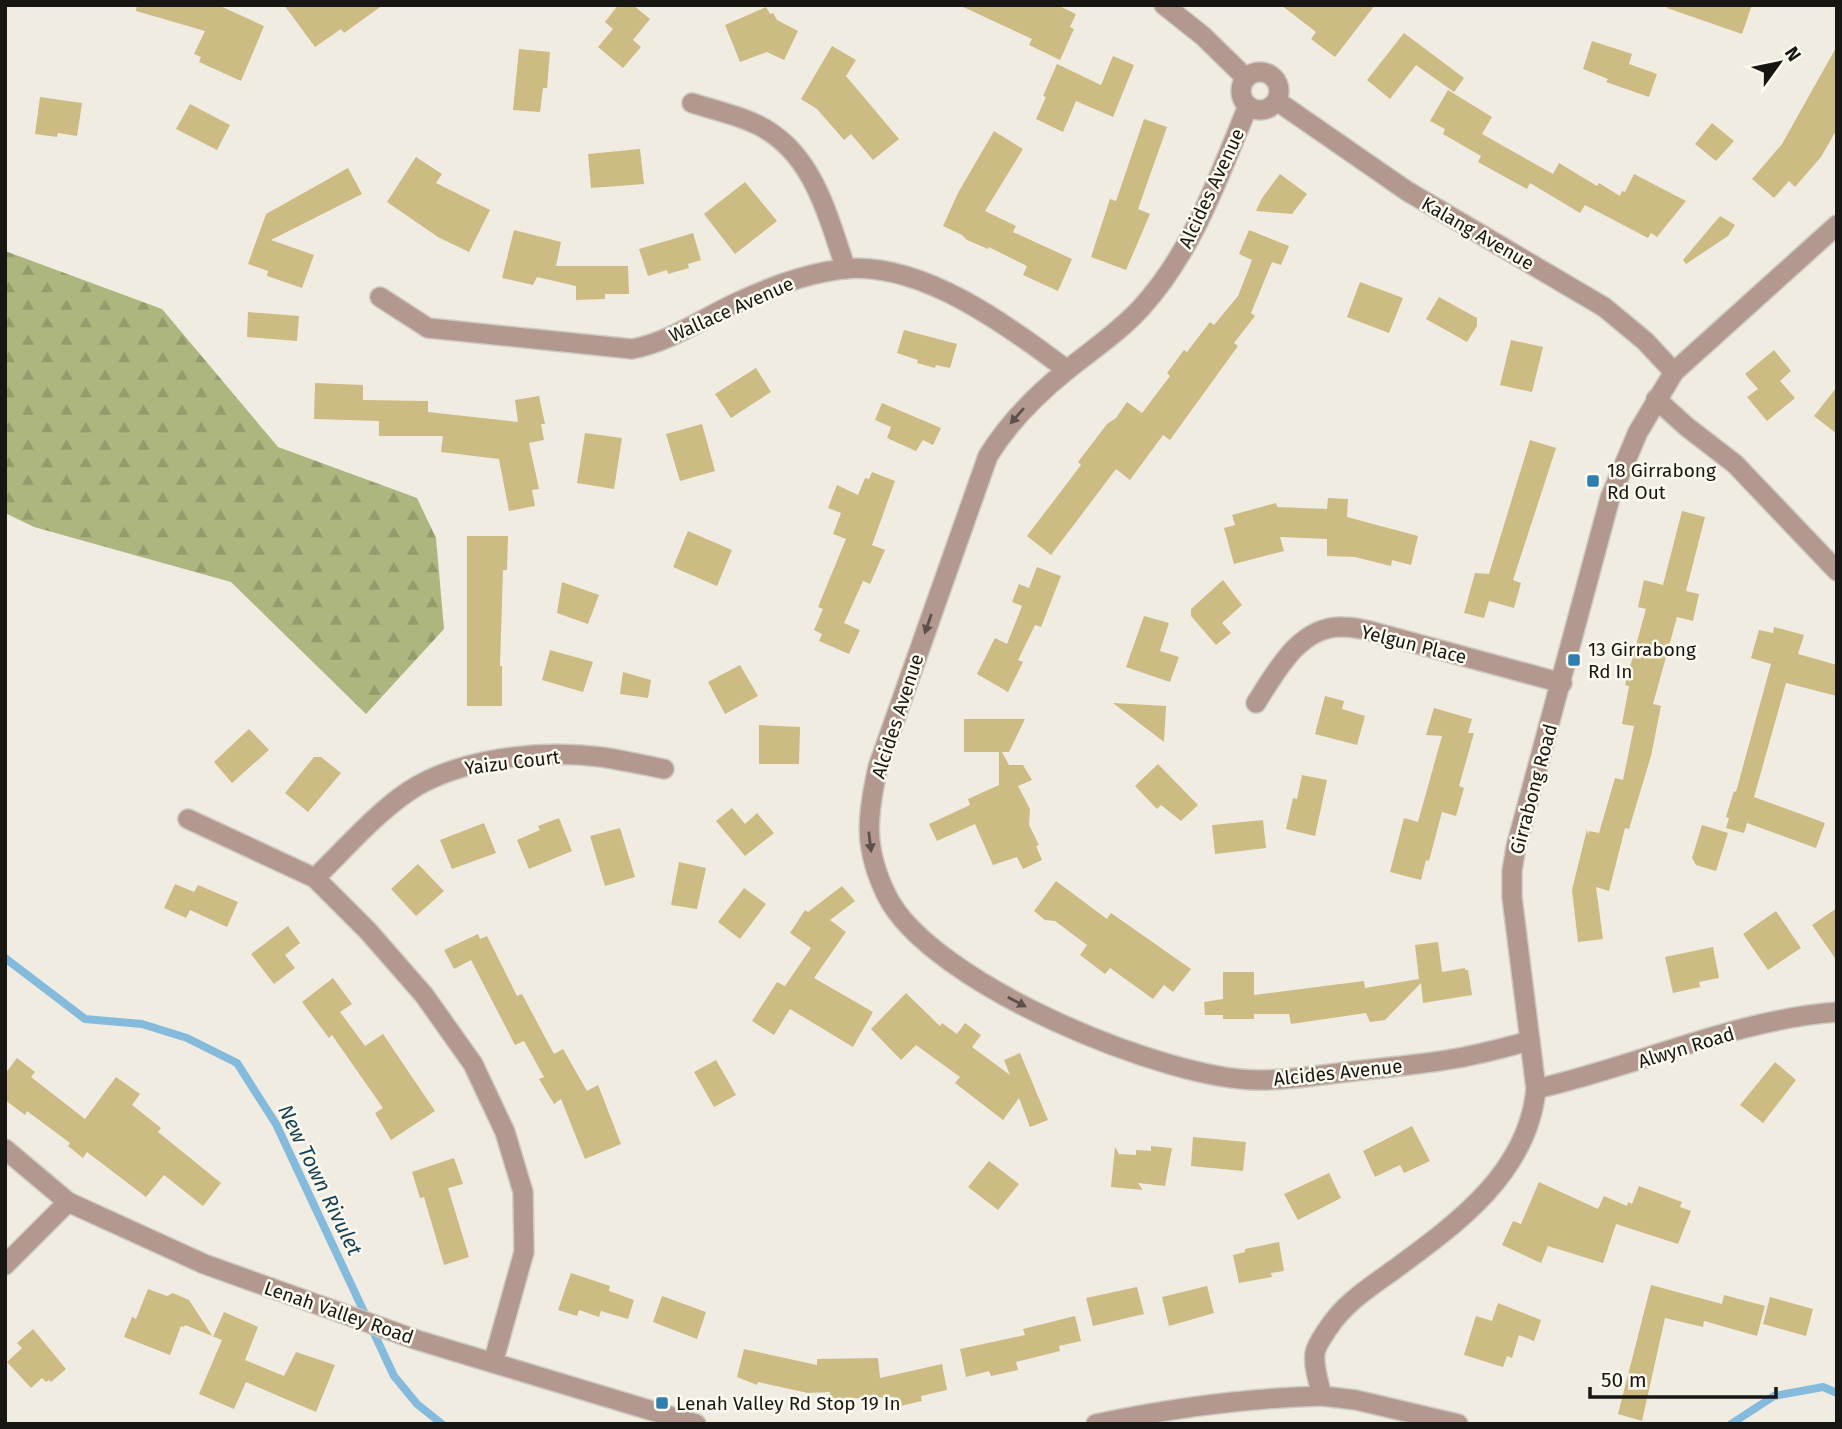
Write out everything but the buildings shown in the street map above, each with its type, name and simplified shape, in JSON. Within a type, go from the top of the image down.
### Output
[{"type":"street","points":[[1164,5],[1203,36],[1246,78]]},
{"type":"street","points":[[1263,72],[1274,78],[1279,89],[1277,101],[1267,110],[1254,110],[1248,106],[1241,96],[1246,78],[1263,72]]},
{"type":"street","name":"Kalang Avenue","points":[[1277,101],[1407,191],[1604,307],[1645,341],[1674,372]]},
{"type":"street","points":[[692,103],[757,124],[793,149],[818,190],[846,269]]},
{"type":"street","name":"Alcides Avenue","points":[[1248,106],[1192,235],[1171,269],[1142,308],[1112,337],[1030,401],[1001,435],[988,456],[878,766],[868,817],[872,854],[887,896],[899,914],[926,944],[982,984],[1035,1012],[1172,1065],[1261,1080],[1459,1058],[1530,1041]]},
{"type":"street","name":"Girrabong Road","points":[[1322,1396],[1315,1353],[1333,1320],[1346,1305],[1438,1237],[1485,1194],[1503,1173],[1527,1132],[1534,1113],[1536,1089],[1512,897],[1512,871],[1516,847],[1610,498],[1622,466],[1656,399],[1674,372],[1837,225]]},
{"type":"street","name":"Wallace Avenue","points":[[380,298],[428,328],[632,349],[651,346],[738,302],[806,276],[846,269],[878,271],[945,291],[1018,333],[1067,370]]},
{"type":"street","points":[[1656,399],[1735,464],[1837,571]]},
{"type":"street","name":"Yelgun Place","points":[[1256,703],[1286,659],[1304,640],[1323,630],[1342,626],[1370,631],[1562,683]]},
{"type":"street","name":"Yaizu Court","points":[[315,878],[408,792],[435,776],[459,768],[509,759],[566,755],[600,757],[664,769]]},
{"type":"street","points":[[188,819],[315,878],[368,931],[424,995],[473,1064],[505,1132],[523,1192],[524,1252],[493,1363]]},
{"type":"street","name":"Alwyn Road","points":[[1536,1089],[1611,1070],[1759,1025],[1793,1017],[1837,1012]]},
{"type":"street","name":"Lenah Valley Road","points":[[5,1149],[68,1202],[204,1264],[417,1340],[696,1424]]},
{"type":"street","points":[[5,1265],[68,1202]]},
{"type":"street","points":[[1096,1424],[1210,1404],[1264,1398],[1322,1396],[1380,1405],[1458,1424]]},
{"type":"green space","points":[[5,251],[162,309],[278,447],[417,498],[436,538],[444,629],[366,714],[231,582],[34,527],[5,513]]},
{"type":"waterway","name":"New Town Rivulet","points":[[5,958],[85,1019],[142,1024],[187,1038],[237,1063],[276,1124],[394,1376],[417,1404],[442,1424]]},
{"type":"waterway","name":"New Town Rivulet","points":[[1731,1424],[1774,1396],[1823,1387],[1837,1393]]},
{"type":"place","name":"18 Girrabong Rd Out","points":[[1593,481]]},
{"type":"place","name":"13 Girrabong Rd In","points":[[1574,660]]},
{"type":"place","name":"Lenah Valley Rd Stop 19 In","points":[[662,1403]]}]
